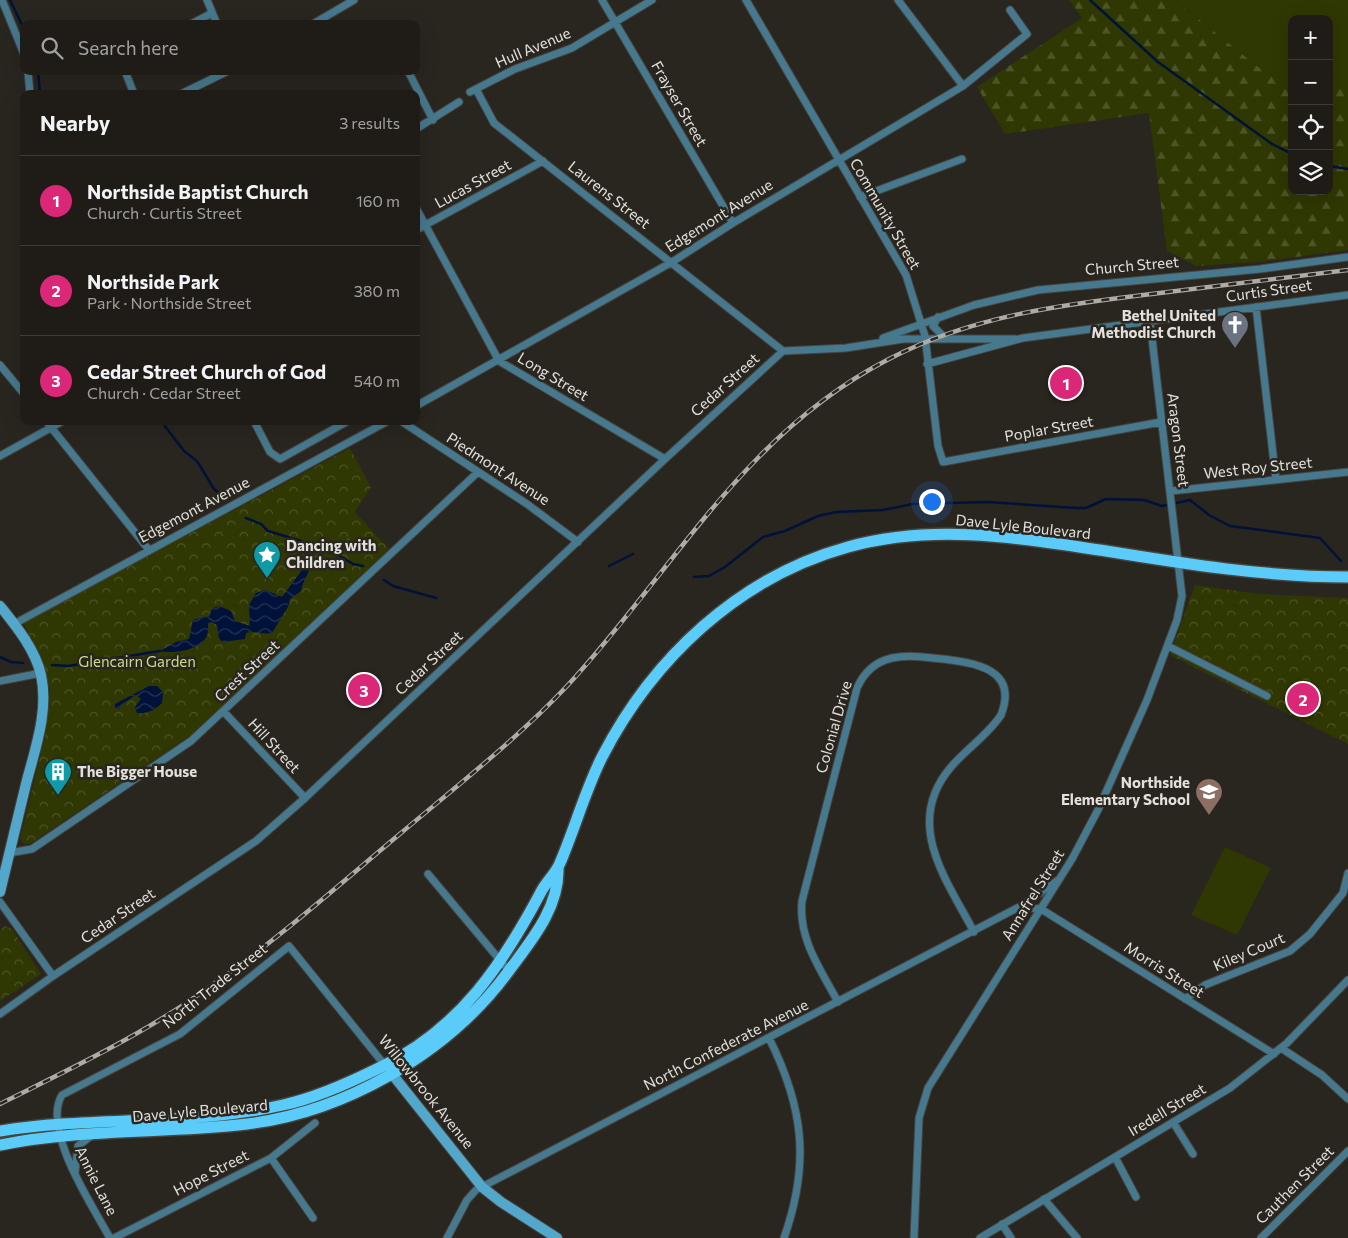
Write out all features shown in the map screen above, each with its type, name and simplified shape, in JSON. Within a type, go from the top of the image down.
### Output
[{"type":"main road","name":"Dave Lyle Boulevard","points":[[0,1131],[60,1131],[238,1113],[301,1101],[389,1069],[470,1001],[501,962],[545,885],[558,869],[602,758],[644,690],[678,650],[703,625],[743,594],[788,569],[829,553],[873,541],[909,535],[954,533],[1009,537],[1237,571],[1348,577]]},
{"type":"main road","name":"Dave Lyle Boulevard","points":[[0,1145],[60,1131],[94,1135],[240,1125],[284,1117],[314,1108],[430,1050],[478,1009],[509,971],[544,919],[558,887],[558,869]]},
{"type":"street","points":[[2,0],[20,44]]},
{"type":"street","points":[[207,0],[215,20]]},
{"type":"street","points":[[320,20],[354,0]]},
{"type":"street","name":"Frayser Street","points":[[602,0],[733,222]]},
{"type":"street","name":"Hull Avenue","points":[[473,91],[515,69],[572,48],[652,0]]},
{"type":"street","name":"Community Street","points":[[746,0],[906,275],[925,338],[938,446],[943,462]]},
{"type":"street","points":[[898,0],[963,86]]},
{"type":"street","name":"Edgemont Avenue","points":[[420,404],[672,262],[733,222],[963,86],[1027,34],[1010,10]]},
{"type":"street","points":[[199,20],[212,13]]},
{"type":"street","points":[[28,75],[30,90]]},
{"type":"street","points":[[126,75],[132,90]]},
{"type":"street","points":[[189,90],[220,75]]},
{"type":"street","points":[[410,75],[418,90]]},
{"type":"street","name":"Laurens Street","points":[[473,91],[494,122],[783,351]]},
{"type":"street","points":[[420,95],[433,120]]},
{"type":"street","points":[[420,127],[459,102]]},
{"type":"street","points":[[860,197],[962,159]]},
{"type":"street","name":"Lucas Street","points":[[420,228],[543,161]]},
{"type":"street","name":"Long Street","points":[[420,215],[499,361],[665,459]]},
{"type":"street","name":"Church Street","points":[[874,342],[938,317],[994,299],[1038,290],[1260,269],[1348,257]]},
{"type":"street","name":"Curtis Street","points":[[927,364],[1015,340],[1348,295]]},
{"type":"street","points":[[1256,307],[1276,480]]},
{"type":"street","points":[[938,317],[933,326],[944,339]]},
{"type":"street","name":"Aragon Street","points":[[1150,321],[1179,563]]},
{"type":"street","points":[[903,338],[918,333],[922,323],[932,334],[944,339]]},
{"type":"street","name":"Curtis Street","points":[[783,351],[840,348],[903,338],[1015,340]]},
{"type":"street","name":"Cedar Street","points":[[0,1014],[53,976],[256,841],[305,798],[665,459],[783,351]]},
{"type":"street","points":[[0,365],[20,389]]},
{"type":"street","name":"Poplar Street","points":[[943,462],[1161,422]]},
{"type":"street","points":[[49,425],[149,550]]},
{"type":"street","points":[[0,456],[56,425]]},
{"type":"street","points":[[256,425],[270,452],[280,459],[341,425]]},
{"type":"street","name":"Edgemont Avenue","points":[[14,624],[381,425]]},
{"type":"street","name":"Piedmont Avenue","points":[[407,425],[477,473],[527,504],[578,542]]},
{"type":"street","name":"West Roy Street","points":[[1171,491],[1348,472]]},
{"type":"street","name":"Crest Street","points":[[9,853],[32,849],[192,741],[477,473]]},
{"type":"street","name":"Annafrel Street","points":[[914,1238],[919,1118],[928,1088],[1041,910],[1098,810],[1129,742],[1177,620],[1182,596],[1179,563]]},
{"type":"street","points":[[0,606],[14,624],[35,659],[40,674],[43,708],[0,892]]},
{"type":"street","points":[[1168,646],[1267,696]]},
{"type":"street","name":"Colonial Drive","points":[[838,1002],[806,938],[801,916],[803,893],[857,688],[871,668],[890,658],[905,655],[978,664],[994,673],[1004,690],[1004,703],[1001,715],[946,773],[937,788],[930,810],[929,830],[934,854],[974,932]]},
{"type":"street","points":[[0,681],[40,674]]},
{"type":"street","name":"Hill Street","points":[[224,712],[305,798]]},
{"type":"street","name":"Kiley Court","points":[[1185,999],[1205,985],[1281,956],[1296,947],[1310,934],[1343,893],[1348,873]]},
{"type":"street","points":[[428,874],[509,971]]},
{"type":"street","name":"North Confederate Avenue","points":[[447,1238],[470,1196],[482,1187],[974,932],[1019,907],[1060,878]]},
{"type":"street","points":[[0,902],[53,976]]},
{"type":"street","points":[[1019,907],[1041,910]]},
{"type":"street","name":"Morris Street","points":[[1041,910],[1274,1054]]},
{"type":"street","name":"Willowbrook Avenue","points":[[289,946],[482,1187],[501,1202],[558,1238]]},
{"type":"street","name":"North Trade Street","points":[[77,1086],[180,1034],[289,946]]},
{"type":"street","name":"Iredell Street","points":[[980,1238],[1230,1088],[1281,1048],[1317,1014],[1348,980]]},
{"type":"street","points":[[769,1038],[786,1072],[794,1104],[801,1148],[800,1175],[791,1218],[784,1238]]},
{"type":"street","points":[[1281,1048],[1322,1075],[1348,1099]]},
{"type":"street","name":"Annie Lane","points":[[77,1086],[66,1091],[58,1101],[60,1131],[66,1155],[110,1238]]},
{"type":"street","points":[[1173,1122],[1193,1154]]},
{"type":"street","name":"Hope Street","points":[[114,1238],[271,1158],[314,1123]]},
{"type":"street","points":[[75,1174],[78,1146],[85,1139],[94,1135]]},
{"type":"street","name":"Cauthen Street","points":[[1261,1238],[1348,1151]]},
{"type":"street","points":[[1115,1157],[1136,1198]]},
{"type":"street","points":[[271,1158],[313,1218]]},
{"type":"street","points":[[1044,1199],[1077,1238]]},
{"type":"street","points":[[1002,1224],[1011,1238]]},
{"type":"green space","points":[[1069,0],[1175,0],[1268,75],[1288,78],[1288,195],[1333,195],[1333,75],[1348,71],[1348,250],[1258,262],[1196,266],[1167,251],[1149,113],[1005,134],[977,87],[1082,18]]},
{"type":"green space","points":[[1175,0],[1348,0],[1348,71],[1333,75],[1333,15],[1288,15],[1288,78],[1268,75]]},
{"type":"green space","name":"Glencairn Garden","points":[[350,448],[371,487],[355,512],[389,549],[190,736],[30,844],[24,844],[20,839],[45,736],[50,689],[41,656],[23,623]]},
{"type":"green space","points":[[341,534],[356,542],[373,545],[368,555],[336,541]]},
{"type":"green space","points":[[1195,585],[1260,594],[1348,598],[1348,744],[1170,655]]},
{"type":"green space","points":[[1225,847],[1271,868],[1237,935],[1191,915]]},
{"type":"green space","points":[[5,926],[12,929],[41,974],[0,1001],[0,930]]},
{"type":"water","points":[[314,554],[301,591],[290,599],[289,605],[272,633],[249,632],[246,633],[245,639],[222,642],[219,638],[217,625],[212,622],[208,623],[206,637],[197,646],[178,651],[160,651],[176,642],[189,639],[193,620],[209,616],[213,608],[219,606],[231,611],[235,621],[250,626],[249,605],[256,593],[265,590],[282,597]]},
{"type":"water","points":[[149,686],[157,686],[163,692],[162,703],[157,708],[137,713],[135,707],[141,699],[136,695],[122,704],[119,709],[115,708],[115,704]]},
{"type":"waterway","points":[[10,0],[20,21]]},
{"type":"waterway","points":[[1090,0],[1158,62],[1272,144],[1288,152]]},
{"type":"waterway","points":[[38,75],[40,90]]},
{"type":"waterway","points":[[1333,167],[1348,169]]},
{"type":"waterway","points":[[164,425],[184,451],[197,461],[214,489],[224,497]]},
{"type":"waterway","points":[[694,577],[709,576],[725,567],[763,537],[785,531],[818,516],[836,512],[883,510],[913,504],[988,502],[1086,508],[1106,499],[1144,500],[1162,506],[1190,500],[1209,515],[1230,526],[1320,538],[1341,561]]},
{"type":"waterway","points":[[246,518],[261,524],[268,531],[301,541],[315,550],[335,553],[353,564],[363,566]]},
{"type":"waterway","points":[[609,566],[633,554]]},
{"type":"waterway","points":[[384,580],[393,586],[436,598]]},
{"type":"waterway","points":[[52,665],[68,666],[160,651]]},
{"type":"waterway","points":[[0,657],[11,662],[23,663]]},
{"type":"railway","points":[[0,1104],[124,1041],[172,1012],[249,959],[487,761],[549,705],[568,685],[607,641],[678,551],[751,465],[792,425],[838,390],[889,359],[921,344],[987,322],[1055,307],[1348,270]]},
{"type":"place","name":"Bethel United Methodist Church","points":[[1235,349]]},
{"type":"place","name":"Northside Baptist Church","points":[[1066,383]]},
{"type":"place","name":"Dancing with Children","points":[[267,579]]},
{"type":"place","name":"Cedar Street Church of God","points":[[364,690]]},
{"type":"place","name":"Northside Park","points":[[1303,699]]},
{"type":"place","name":"The Bigger House","points":[[58,796]]},
{"type":"place","name":"Northside Elementary School","points":[[1209,816]]}]
